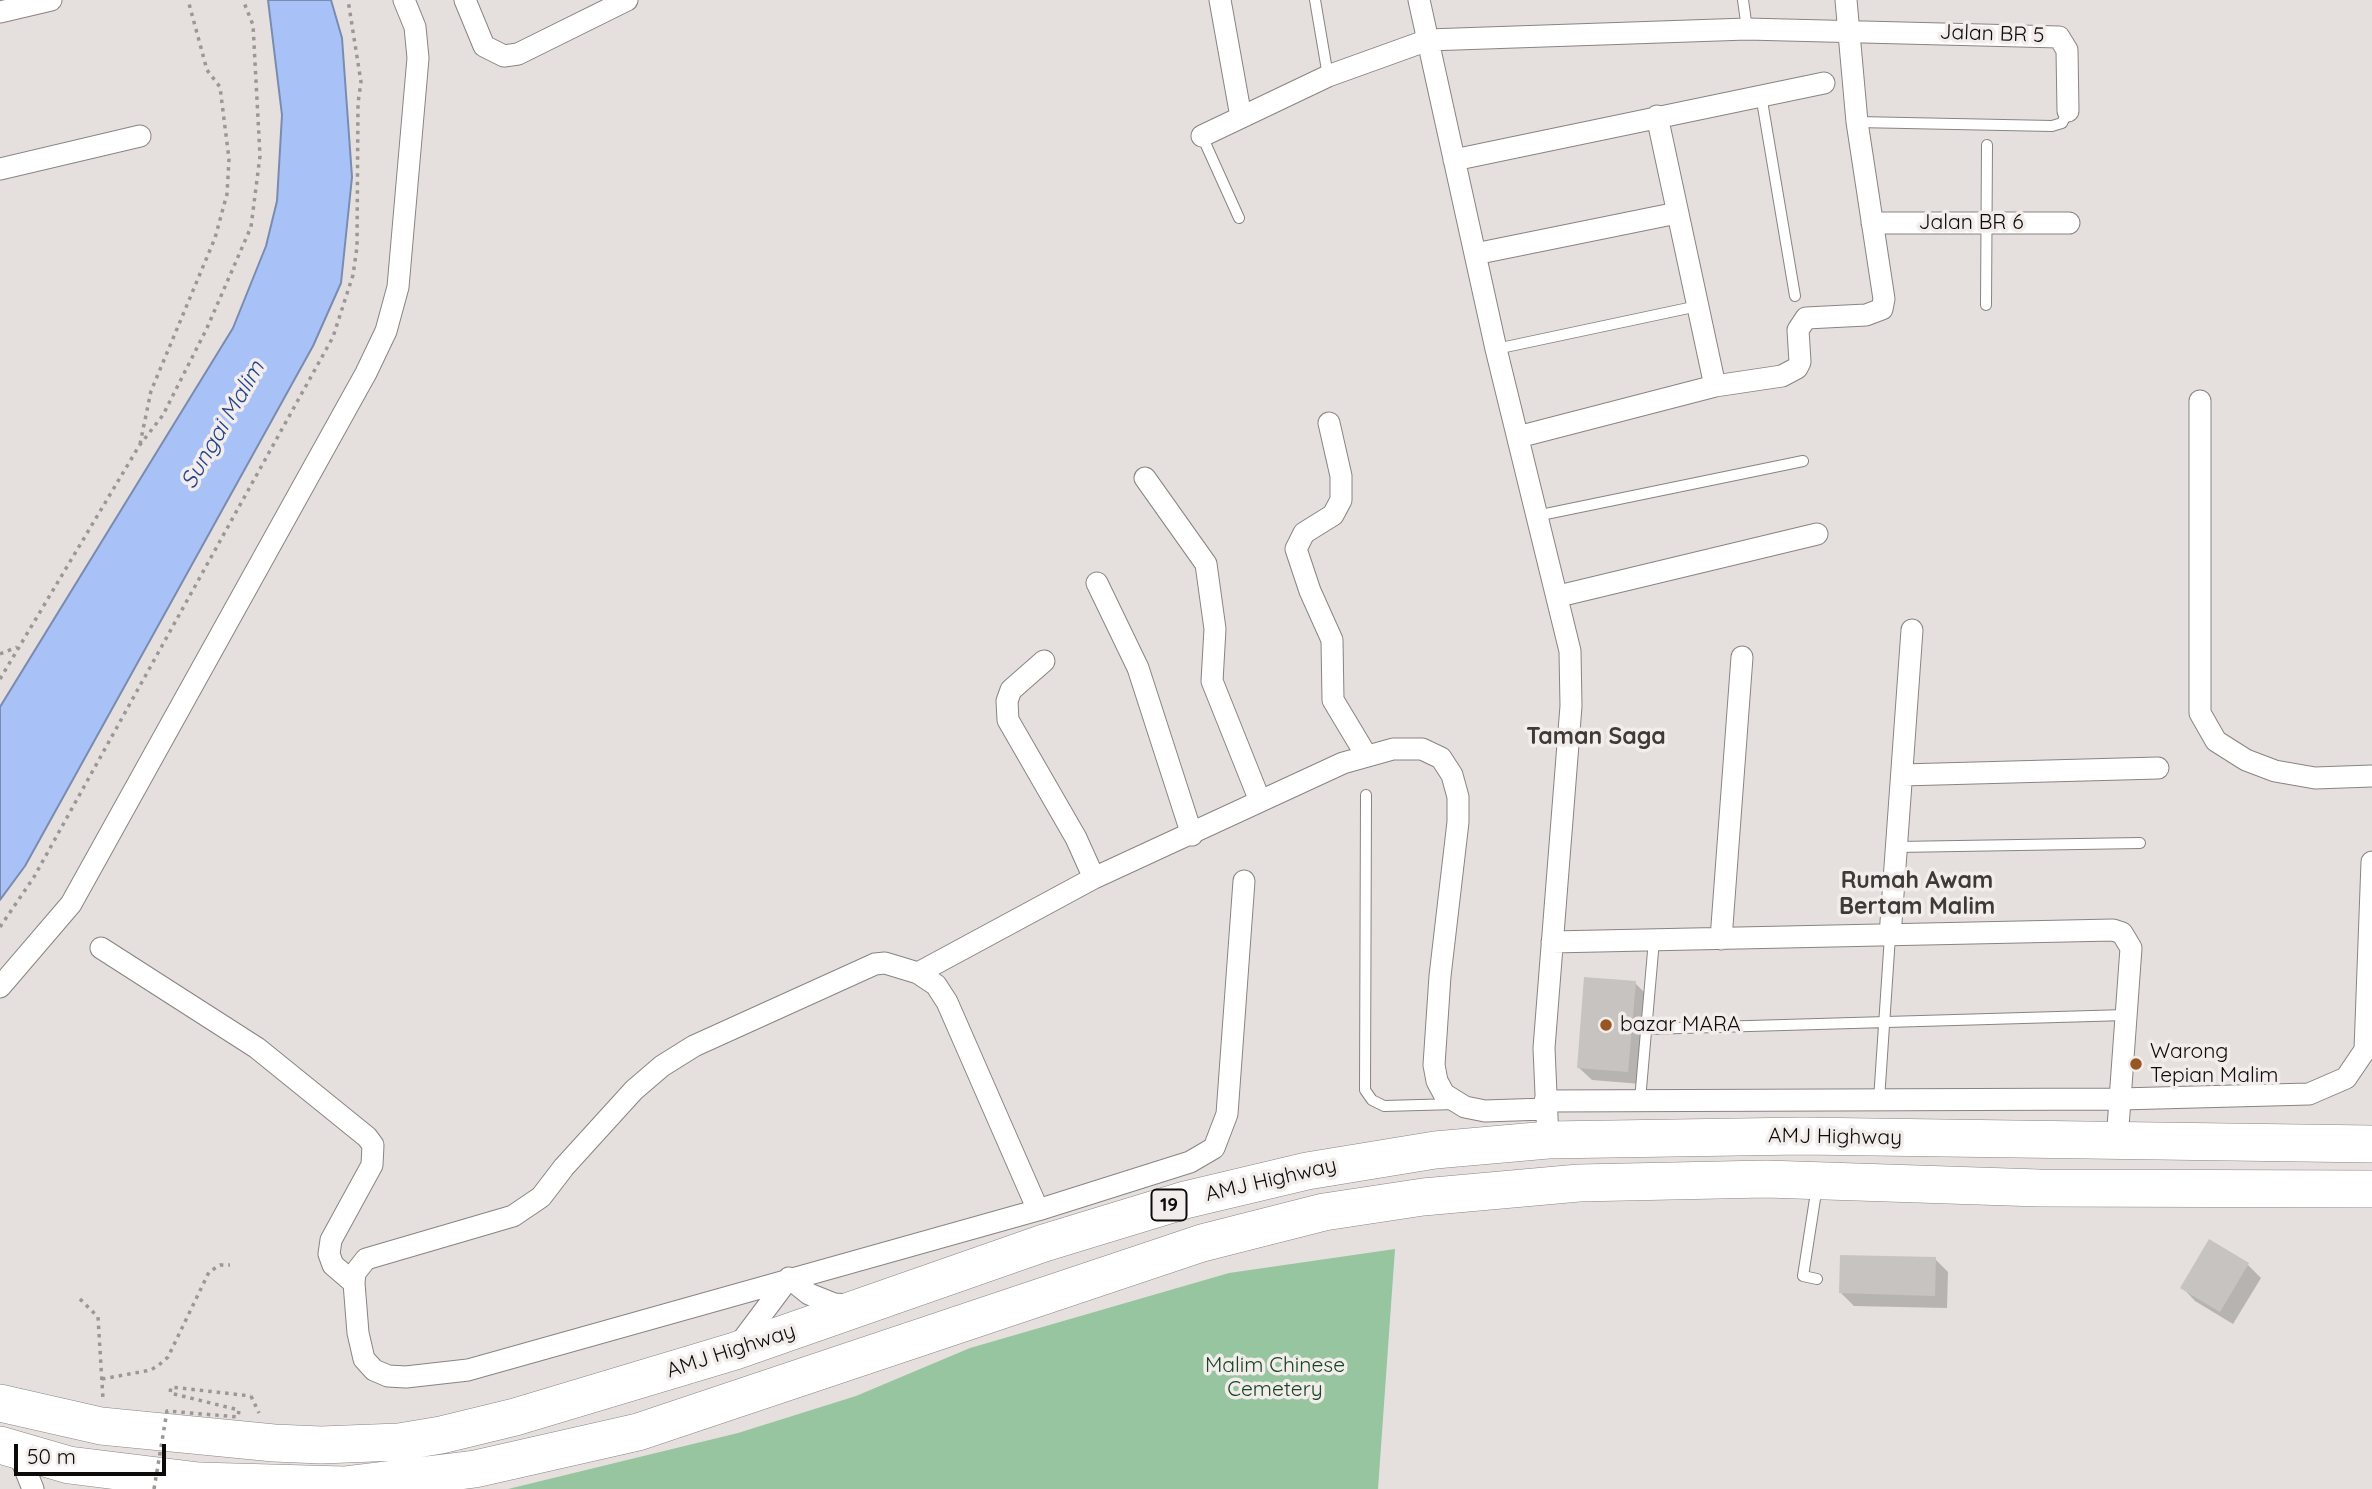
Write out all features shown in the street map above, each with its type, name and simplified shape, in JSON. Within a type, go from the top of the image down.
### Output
[{"type":"highway","name":"AMJ Highway","points":[[0,1403],[102,1426],[310,1445],[399,1442],[494,1423],[735,1351],[1044,1243],[1236,1186],[1372,1159],[1435,1150],[1546,1117],[1802,1136],[2372,1144]]},
{"type":"highway","points":[[2191,1142],[2372,1123]]},
{"type":"highway","name":"AMJ Highway","points":[[9,1447],[69,1465],[199,1481],[344,1485],[452,1473],[537,1457],[638,1432],[1202,1243],[1324,1212],[1423,1197],[1579,1183],[1818,1181],[2039,1188],[2372,1189]]},
{"type":"highway","points":[[2266,1187],[2372,1197]]},
{"type":"street","points":[[0,12],[51,0]]},
{"type":"street","points":[[0,987],[71,904],[366,373],[386,331],[398,287],[418,58],[415,27],[404,0]]},
{"type":"street","points":[[465,0],[484,46],[504,56],[517,54],[627,0]]},
{"type":"street","points":[[1220,0],[1241,117]]},
{"type":"street","points":[[1419,0],[1496,349],[1536,516],[1559,596],[1572,678],[1544,1048],[1546,1117]]},
{"type":"street","points":[[1518,437],[1715,386],[1762,380],[1797,368],[1801,353],[1798,331],[1805,318],[1866,315],[1882,309],[1884,299],[1857,122],[1846,0]]},
{"type":"street","points":[[1202,136],[1328,76],[1428,40],[1747,29],[1849,30]]},
{"type":"street","name":"Jalan BR 5","points":[[1849,30],[2059,37],[2067,50],[2068,111]]},
{"type":"street","points":[[1454,160],[1824,83]]},
{"type":"street","points":[[1657,116],[1715,386]]},
{"type":"street","points":[[0,169],[139,136]]},
{"type":"street","points":[[1475,254],[1677,213]]},
{"type":"street","name":"Jalan BR 6","points":[[1872,223],[2069,223]]},
{"type":"street","points":[[2200,401],[2200,713],[2216,741],[2246,760],[2275,771],[2315,778],[2372,776]]},
{"type":"street","points":[[1329,423],[1341,476],[1340,500],[1333,515],[1304,533],[1296,549],[1310,592],[1332,640],[1333,700],[1366,755]]},
{"type":"street","points":[[1145,478],[1206,564],[1215,629],[1212,681],[1260,801]]},
{"type":"street","points":[[1559,596],[1817,534]]},
{"type":"street","points":[[1097,583],[1138,668],[1192,835]]},
{"type":"street","points":[[1890,936],[1912,630]]},
{"type":"street","points":[[1721,939],[1742,657]]},
{"type":"street","points":[[1044,661],[1011,690],[1007,701],[1008,720],[1076,838],[1094,878]]},
{"type":"street","points":[[918,973],[1094,878],[1192,835],[1260,801],[1366,755],[1393,749],[1422,749],[1441,758],[1455,786],[1458,822],[1440,976],[1434,1065],[1437,1081],[1444,1094],[1459,1104],[1485,1111],[1546,1117],[1640,1100],[2120,1099],[2309,1094],[2346,1078],[2365,1050],[2372,862]]},
{"type":"street","points":[[1902,775],[2158,768]]},
{"type":"street","points":[[1038,1210],[947,1002],[936,985],[918,973],[885,963],[875,964],[694,1046],[662,1066],[634,1090],[564,1167],[541,1198],[513,1216],[366,1259],[355,1273],[358,1333],[364,1359],[374,1370],[388,1376],[406,1377],[468,1370],[1038,1210],[1190,1162],[1214,1148],[1227,1114],[1244,881]]},
{"type":"street","points":[[1552,942],[2113,930],[2122,933],[2132,948],[2117,1141]]},
{"type":"street","points":[[101,948],[257,1048],[367,1137],[373,1146],[372,1165],[331,1240],[330,1254],[333,1265],[354,1283]]},
{"type":"street","points":[[789,1278],[809,1294],[834,1304],[865,1306]]},
{"type":"street","points":[[735,1351],[789,1278]]},
{"type":"street","points":[[9,1447],[33,1489]]},
{"type":"lane","points":[[1315,0],[1328,76]]},
{"type":"lane","points":[[1743,0],[1747,29]]},
{"type":"lane","points":[[1761,95],[1795,296]]},
{"type":"lane","points":[[1857,122],[2052,126],[2062,123],[2068,111]]},
{"type":"lane","points":[[1202,136],[1239,218]]},
{"type":"lane","points":[[1986,305],[1987,145]]},
{"type":"lane","points":[[1496,349],[1699,306]]},
{"type":"lane","points":[[1536,516],[1803,461]]},
{"type":"lane","points":[[1366,796],[1365,1090],[1373,1100],[1384,1106],[1459,1104]]},
{"type":"lane","points":[[1897,848],[2140,843]]},
{"type":"lane","points":[[1878,1100],[1890,936]]},
{"type":"lane","points":[[1640,1100],[1654,940]]},
{"type":"lane","points":[[1647,1029],[2126,1015]]},
{"type":"lane","points":[[1817,1279],[1803,1276],[1818,1181]]},
{"type":"path","points":[[139,446],[151,391],[215,238],[227,194],[229,159],[220,87],[207,70],[188,0]]},
{"type":"path","points":[[0,679],[139,446],[163,415],[207,328],[251,227],[260,156],[254,25],[243,0]]},
{"type":"path","points":[[0,927],[34,877],[334,337],[353,275],[357,247],[358,103],[361,82],[348,0]]},
{"type":"path","points":[[0,654],[17,647]]},
{"type":"path","points":[[102,1379],[151,1370],[168,1357],[209,1272],[220,1265],[230,1265]]},
{"type":"path","points":[[80,1299],[98,1317],[102,1426]]},
{"type":"path","points":[[154,1489],[167,1411],[239,1417],[239,1410],[170,1393],[171,1387],[251,1396]]},
{"type":"green space","name":"Malim Chinese Cemetery","points":[[1395,1249],[1378,1489],[508,1489],[738,1433],[856,1396],[970,1348],[1229,1273]]},
{"type":"water","name":"Sungai Malim","points":[[268,0],[331,0],[342,38],[352,177],[341,283],[313,346],[25,866],[0,900],[0,707],[233,328],[266,246],[277,201],[282,115]]},
{"type":"building","name":"bazar MARA","points":[[1584,977],[1636,981],[1628,1072],[1577,1068]]},
{"type":"building","points":[[2209,1239],[2249,1263],[2220,1312],[2180,1288]]},
{"type":"building","points":[[1840,1255],[1936,1257],[1935,1296],[1839,1293]]},
{"type":"place","name":"bazar MARA","points":[[1606,1025]]},
{"type":"place","name":"Warong Tepian Malim","points":[[2136,1064]]},
{"type":"district","name":"Taman Saga","points":[[1596,737]]},
{"type":"district","name":"Rumah Awam Bertam Malim","points":[[1917,894]]}]
